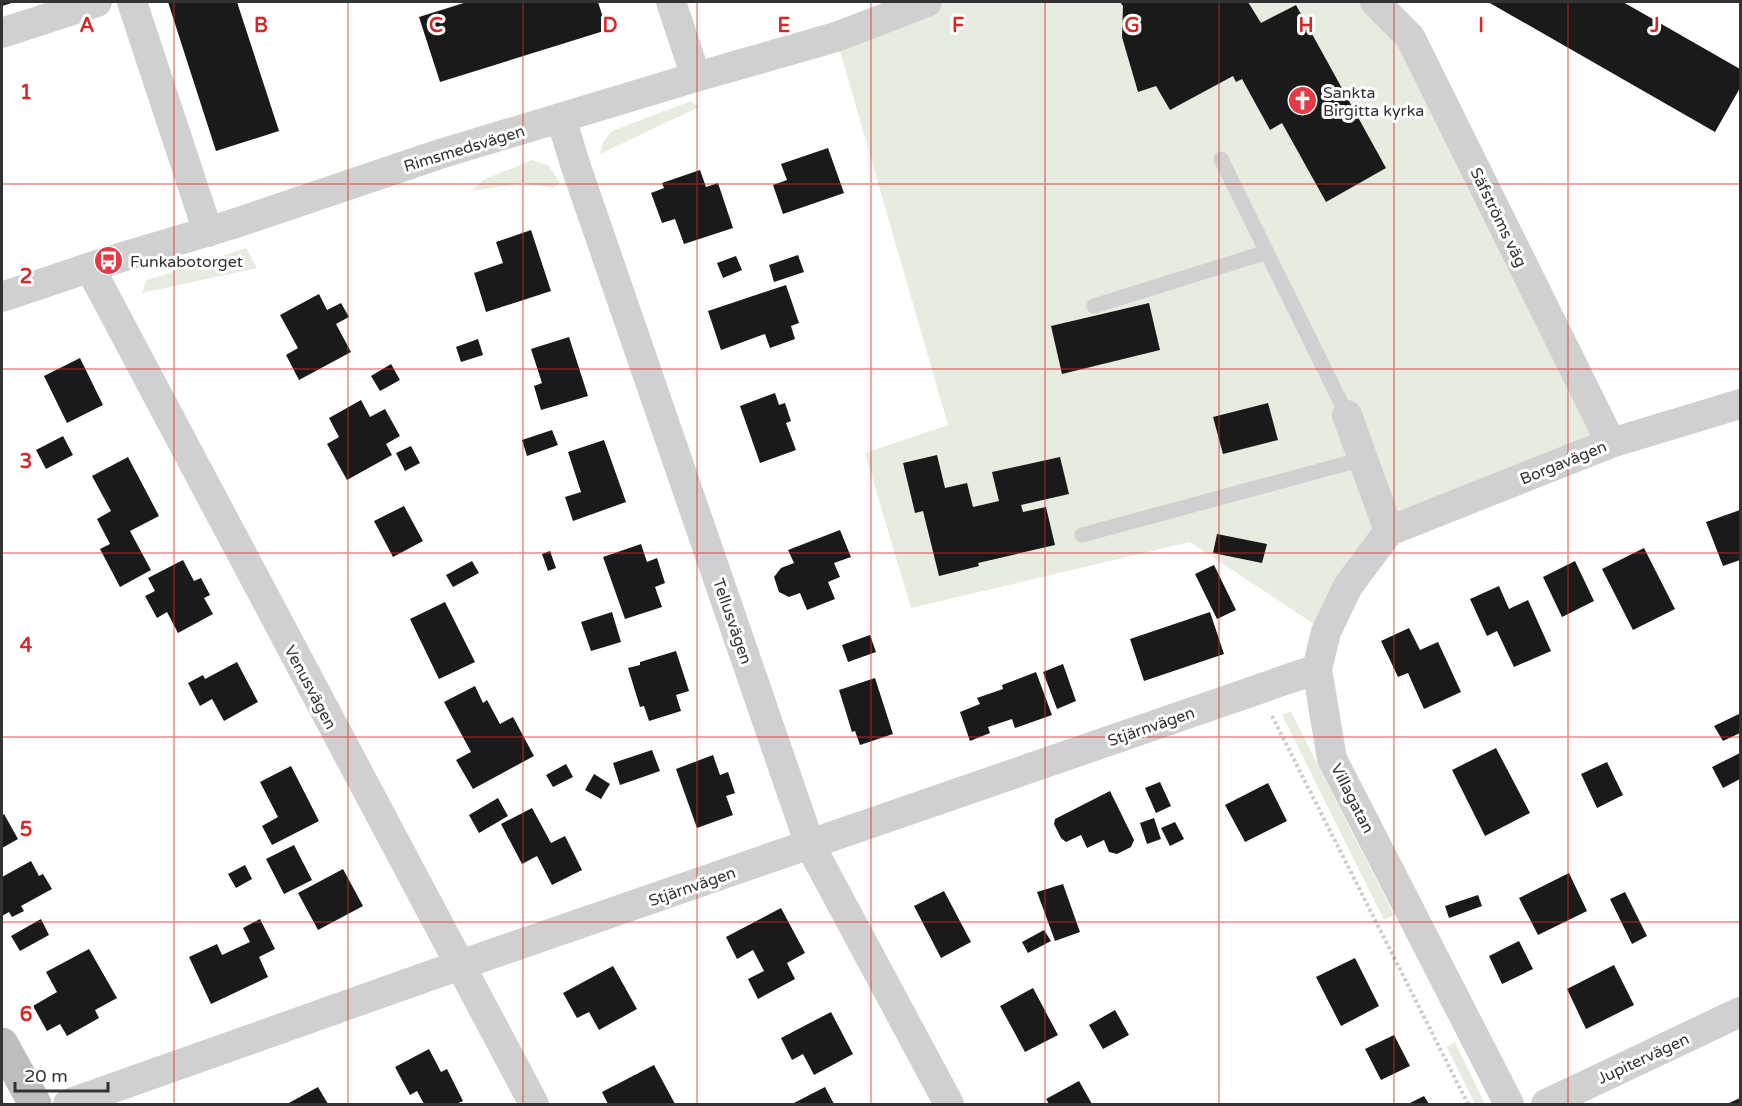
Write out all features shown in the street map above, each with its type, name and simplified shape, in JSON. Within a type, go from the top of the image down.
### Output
[{"type":"street","points":[[2,33],[97,2]]},
{"type":"street","points":[[132,2],[208,231]]},
{"type":"street","points":[[671,2],[696,77]]},
{"type":"street","name":"Rimsmedsvägen","points":[[2,297],[440,154],[836,37],[927,2]]},
{"type":"street","name":"Säfströms väg","points":[[1375,2],[1410,37],[1611,443]]},
{"type":"street","name":"Tellusvägen","points":[[561,118],[810,846],[949,1104]]},
{"type":"street","name":"Venusvägen","points":[[90,268],[534,1104]]},
{"type":"street","name":"Borgavägen","points":[[1389,531],[1611,443],[1740,404]]},
{"type":"street","points":[[1347,415],[1389,531]]},
{"type":"street","name":"Villagatan","points":[[1389,531],[1348,585],[1326,632],[1317,669],[1332,759],[1509,1104]]},
{"type":"street","name":"Stjärnvägen","points":[[68,1104],[460,965],[1317,669]]},
{"type":"street","name":"Jupitervägen","points":[[1546,1104],[1740,1012]]},
{"type":"street","points":[[2,1044],[35,1104]]},
{"type":"lane","points":[[1221,159],[1347,415]]},
{"type":"lane","points":[[1094,306],[1267,252]]},
{"type":"lane","points":[[1082,535],[1363,459]]},
{"type":"path","points":[[1258,689],[1468,1104]]},
{"type":"shaded area","points":[[927,2],[1375,2],[1611,443],[1390,531],[1326,632],[1190,542],[911,608],[865,453],[948,425],[836,37]]},
{"type":"shaded area","points":[[691,101],[699,107],[600,154],[603,142],[612,131]]},
{"type":"shaded area","points":[[532,160],[548,165],[560,182],[554,188],[522,183],[472,191],[483,180]]},
{"type":"shaded area","points":[[246,248],[257,268],[142,293],[147,280]]},
{"type":"shaded area","points":[[1291,712],[1394,915],[1384,920],[1282,715]]},
{"type":"shaded area","points":[[1455,1042],[1485,1104],[1475,1104],[1447,1047]]},
{"type":"building","points":[[2,2],[15,2],[2,6]]},
{"type":"building","points":[[168,2],[237,2],[279,131],[216,151]]},
{"type":"building","points":[[467,2],[598,2],[607,30],[440,82],[419,17]]},
{"type":"building","name":"Sankta Birgitta kyrka","points":[[1120,2],[1248,2],[1261,23],[1296,5],[1386,168],[1326,202],[1282,123],[1270,130],[1242,79],[1236,82],[1233,76],[1170,110],[1156,86],[1138,92],[1122,37],[1123,6]]},
{"type":"building","points":[[1488,2],[1623,2],[1740,69],[1740,88],[1715,132]]},
{"type":"building","points":[[828,148],[844,193],[783,214],[773,185],[787,180],[781,164]]},
{"type":"building","points":[[700,170],[706,187],[718,183],[733,228],[684,244],[675,219],[662,223],[651,193],[664,188],[662,183]]},
{"type":"building","points":[[531,230],[551,291],[486,312],[474,273],[503,263],[496,242]]},
{"type":"building","points":[[798,255],[804,272],[774,282],[769,265]]},
{"type":"building","points":[[736,256],[742,270],[723,278],[717,263]]},
{"type":"building","points":[[786,285],[799,323],[791,326],[795,339],[770,348],[765,334],[721,350],[708,311]]},
{"type":"building","points":[[319,294],[327,310],[341,303],[349,317],[336,324],[351,352],[299,380],[286,355],[298,348],[280,315]]},
{"type":"building","points":[[1149,303],[1160,350],[1062,374],[1051,326]]},
{"type":"building","points":[[569,337],[588,396],[541,410],[534,386],[542,383],[531,349]]},
{"type":"building","points":[[478,339],[483,355],[461,362],[456,347]]},
{"type":"building","points":[[80,358],[103,405],[67,423],[44,376]]},
{"type":"building","points":[[391,364],[400,380],[380,391],[371,376]]},
{"type":"building","points":[[775,393],[779,405],[785,403],[791,421],[786,423],[796,450],[760,463],[740,406]]},
{"type":"building","points":[[361,400],[370,417],[385,409],[400,436],[386,444],[392,455],[347,480],[327,444],[339,437],[329,418]]},
{"type":"building","points":[[1268,403],[1278,440],[1223,454],[1213,417]]},
{"type":"building","points":[[552,430],[558,445],[527,456],[522,440]]},
{"type":"building","points":[[63,436],[73,455],[46,469],[36,450]]},
{"type":"building","points":[[604,440],[626,502],[573,521],[565,497],[581,492],[568,452]]},
{"type":"building","points":[[411,446],[420,463],[405,471],[396,453]]},
{"type":"building","points":[[937,455],[945,488],[967,483],[973,507],[999,501],[992,472],[1060,457],[1069,494],[1021,505],[1023,512],[1046,507],[1055,545],[978,563],[979,566],[939,576],[923,511],[915,513],[903,463]]},
{"type":"building","points":[[128,457],[159,516],[130,531],[151,570],[120,587],[100,549],[110,544],[97,519],[111,511],[92,476]]},
{"type":"building","points":[[404,506],[423,541],[393,557],[374,521]]},
{"type":"building","points":[[1740,510],[1740,560],[1723,566],[1706,522]]},
{"type":"building","points":[[840,530],[851,557],[834,563],[840,577],[828,582],[835,599],[807,610],[800,593],[789,597],[779,592],[774,577],[781,568],[794,563],[788,550]]},
{"type":"building","points":[[1217,534],[1267,544],[1262,563],[1213,553]]},
{"type":"building","points":[[641,544],[647,562],[657,558],[665,583],[655,587],[662,607],[625,619],[603,557]]},
{"type":"building","points":[[1644,548],[1675,609],[1633,630],[1602,569]]},
{"type":"building","points":[[550,551],[556,568],[548,571],[542,554]]},
{"type":"building","points":[[183,560],[194,581],[201,578],[210,595],[204,598],[213,614],[178,633],[167,612],[157,618],[145,596],[155,591],[148,578]]},
{"type":"building","points":[[472,561],[479,573],[453,587],[446,575]]},
{"type":"building","points":[[1575,561],[1594,601],[1562,617],[1543,577]]},
{"type":"building","points":[[1214,565],[1236,610],[1217,619],[1195,574]]},
{"type":"building","points":[[1499,586],[1509,609],[1528,600],[1551,651],[1514,667],[1497,631],[1487,636],[1470,599]]},
{"type":"building","points":[[445,602],[475,662],[439,679],[410,619]]},
{"type":"building","points":[[612,612],[621,642],[591,651],[581,622]]},
{"type":"building","points":[[1210,612],[1224,654],[1144,681],[1130,639]]},
{"type":"building","points":[[1409,628],[1420,650],[1438,642],[1461,692],[1424,709],[1408,673],[1398,677],[1381,641]]},
{"type":"building","points":[[870,635],[876,652],[848,662],[842,645]]},
{"type":"building","points":[[676,651],[689,691],[676,695],[681,711],[649,721],[644,706],[640,707],[628,668]]},
{"type":"building","points":[[237,662],[258,702],[224,721],[212,699],[200,706],[188,683],[203,675],[205,679]]},
{"type":"building","points":[[1063,664],[1076,701],[1057,709],[1043,672]]},
{"type":"building","points":[[1036,672],[1052,715],[1015,728],[1012,719],[988,727],[990,733],[970,741],[960,712],[980,704],[977,698],[1003,689],[1002,685]]},
{"type":"building","points":[[875,678],[893,734],[860,745],[855,731],[852,732],[839,690]]},
{"type":"building","points":[[475,686],[483,703],[487,700],[500,724],[513,717],[534,756],[473,789],[456,760],[471,752],[444,702]]},
{"type":"building","points":[[1739,714],[1740,733],[1723,741],[1714,726]]},
{"type":"building","points":[[1496,748],[1530,813],[1485,836],[1452,770]]},
{"type":"building","points":[[652,750],[660,771],[620,785],[613,763]]},
{"type":"building","points":[[1740,753],[1740,779],[1723,788],[1712,767]]},
{"type":"building","points":[[713,755],[720,775],[728,772],[735,793],[726,796],[733,815],[697,828],[676,769]]},
{"type":"building","points":[[1607,762],[1623,795],[1597,808],[1581,774]]},
{"type":"building","points":[[566,764],[573,777],[553,787],[546,775]]},
{"type":"building","points":[[291,766],[319,821],[272,845],[262,826],[278,817],[260,782]]},
{"type":"building","points":[[594,774],[610,784],[601,799],[585,790]]},
{"type":"building","points":[[1160,782],[1171,806],[1156,813],[1145,788]]},
{"type":"building","points":[[1268,783],[1287,821],[1245,842],[1225,805]]},
{"type":"building","points":[[1110,791],[1134,840],[1131,847],[1117,854],[1109,852],[1104,840],[1087,848],[1081,835],[1066,842],[1061,838],[1054,824],[1055,819]]},
{"type":"building","points":[[498,798],[508,816],[479,833],[469,815]]},
{"type":"building","points":[[532,808],[551,843],[565,836],[582,870],[552,885],[537,856],[522,864],[501,824]]},
{"type":"building","points":[[4,814],[18,839],[2,848],[2,816]]},
{"type":"building","points":[[1154,818],[1161,839],[1147,844],[1140,823]]},
{"type":"building","points":[[1175,822],[1184,839],[1170,846],[1161,828]]},
{"type":"building","points":[[294,845],[312,880],[284,894],[266,859]]},
{"type":"building","points":[[31,861],[39,876],[43,874],[52,889],[21,906],[24,911],[12,917],[9,912],[2,916],[2,877]]},
{"type":"building","points":[[245,865],[252,879],[236,888],[228,874]]},
{"type":"building","points":[[343,869],[363,906],[318,930],[298,893]]},
{"type":"building","points":[[1569,873],[1587,911],[1538,935],[1519,898]]},
{"type":"building","points":[[1063,884],[1080,932],[1055,941],[1037,892]]},
{"type":"building","points":[[944,891],[971,942],[941,958],[914,906]]},
{"type":"building","points":[[1625,892],[1647,936],[1632,944],[1610,899]]},
{"type":"building","points":[[1478,895],[1482,906],[1449,918],[1445,906]]},
{"type":"building","points":[[781,908],[805,953],[787,963],[795,979],[758,999],[748,979],[764,971],[753,950],[737,959],[726,937]]},
{"type":"building","points":[[41,919],[49,935],[20,951],[11,936]]},
{"type":"building","points":[[260,919],[275,949],[259,957],[268,977],[211,1004],[189,957],[217,944],[222,955],[250,942],[243,928]]},
{"type":"building","points":[[1044,930],[1051,941],[1028,953],[1022,942]]},
{"type":"building","points":[[1519,941],[1533,969],[1502,984],[1489,956]]},
{"type":"building","points":[[89,949],[117,998],[95,1010],[99,1018],[67,1036],[60,1024],[47,1031],[33,1006],[57,992],[46,972]]},
{"type":"building","points":[[1355,958],[1379,1006],[1341,1026],[1316,977]]},
{"type":"building","points":[[1614,965],[1634,1005],[1586,1029],[1567,989]]},
{"type":"building","points":[[613,966],[637,1009],[599,1030],[589,1012],[577,1018],[563,993]]},
{"type":"building","points":[[1033,988],[1058,1035],[1025,1052],[1000,1006]]},
{"type":"building","points":[[1115,1010],[1129,1035],[1103,1049],[1089,1025]]},
{"type":"building","points":[[831,1012],[853,1054],[814,1075],[803,1054],[792,1060],[781,1038]]},
{"type":"building","points":[[1394,1035],[1410,1066],[1381,1080],[1365,1049]]},
{"type":"building","points":[[429,1049],[441,1072],[447,1069],[463,1101],[456,1104],[424,1104],[417,1091],[410,1095],[395,1067]]},
{"type":"building","points":[[654,1065],[675,1104],[608,1104],[602,1092]]},
{"type":"building","points":[[1079,1081],[1092,1104],[1049,1104],[1046,1099]]},
{"type":"building","points":[[318,1087],[328,1104],[287,1104]]},
{"type":"building","points":[[825,1087],[834,1104],[792,1104]]},
{"type":"building","points":[[1424,1096],[1429,1104],[1408,1104]]},
{"type":"building","points":[[1740,1098],[1740,1104],[1727,1104]]},
{"type":"place","name":"Sankta Birgitta kyrka","points":[[1302,101]]},
{"type":"place","name":"Funkabotorget","points":[[109,261]]}]
